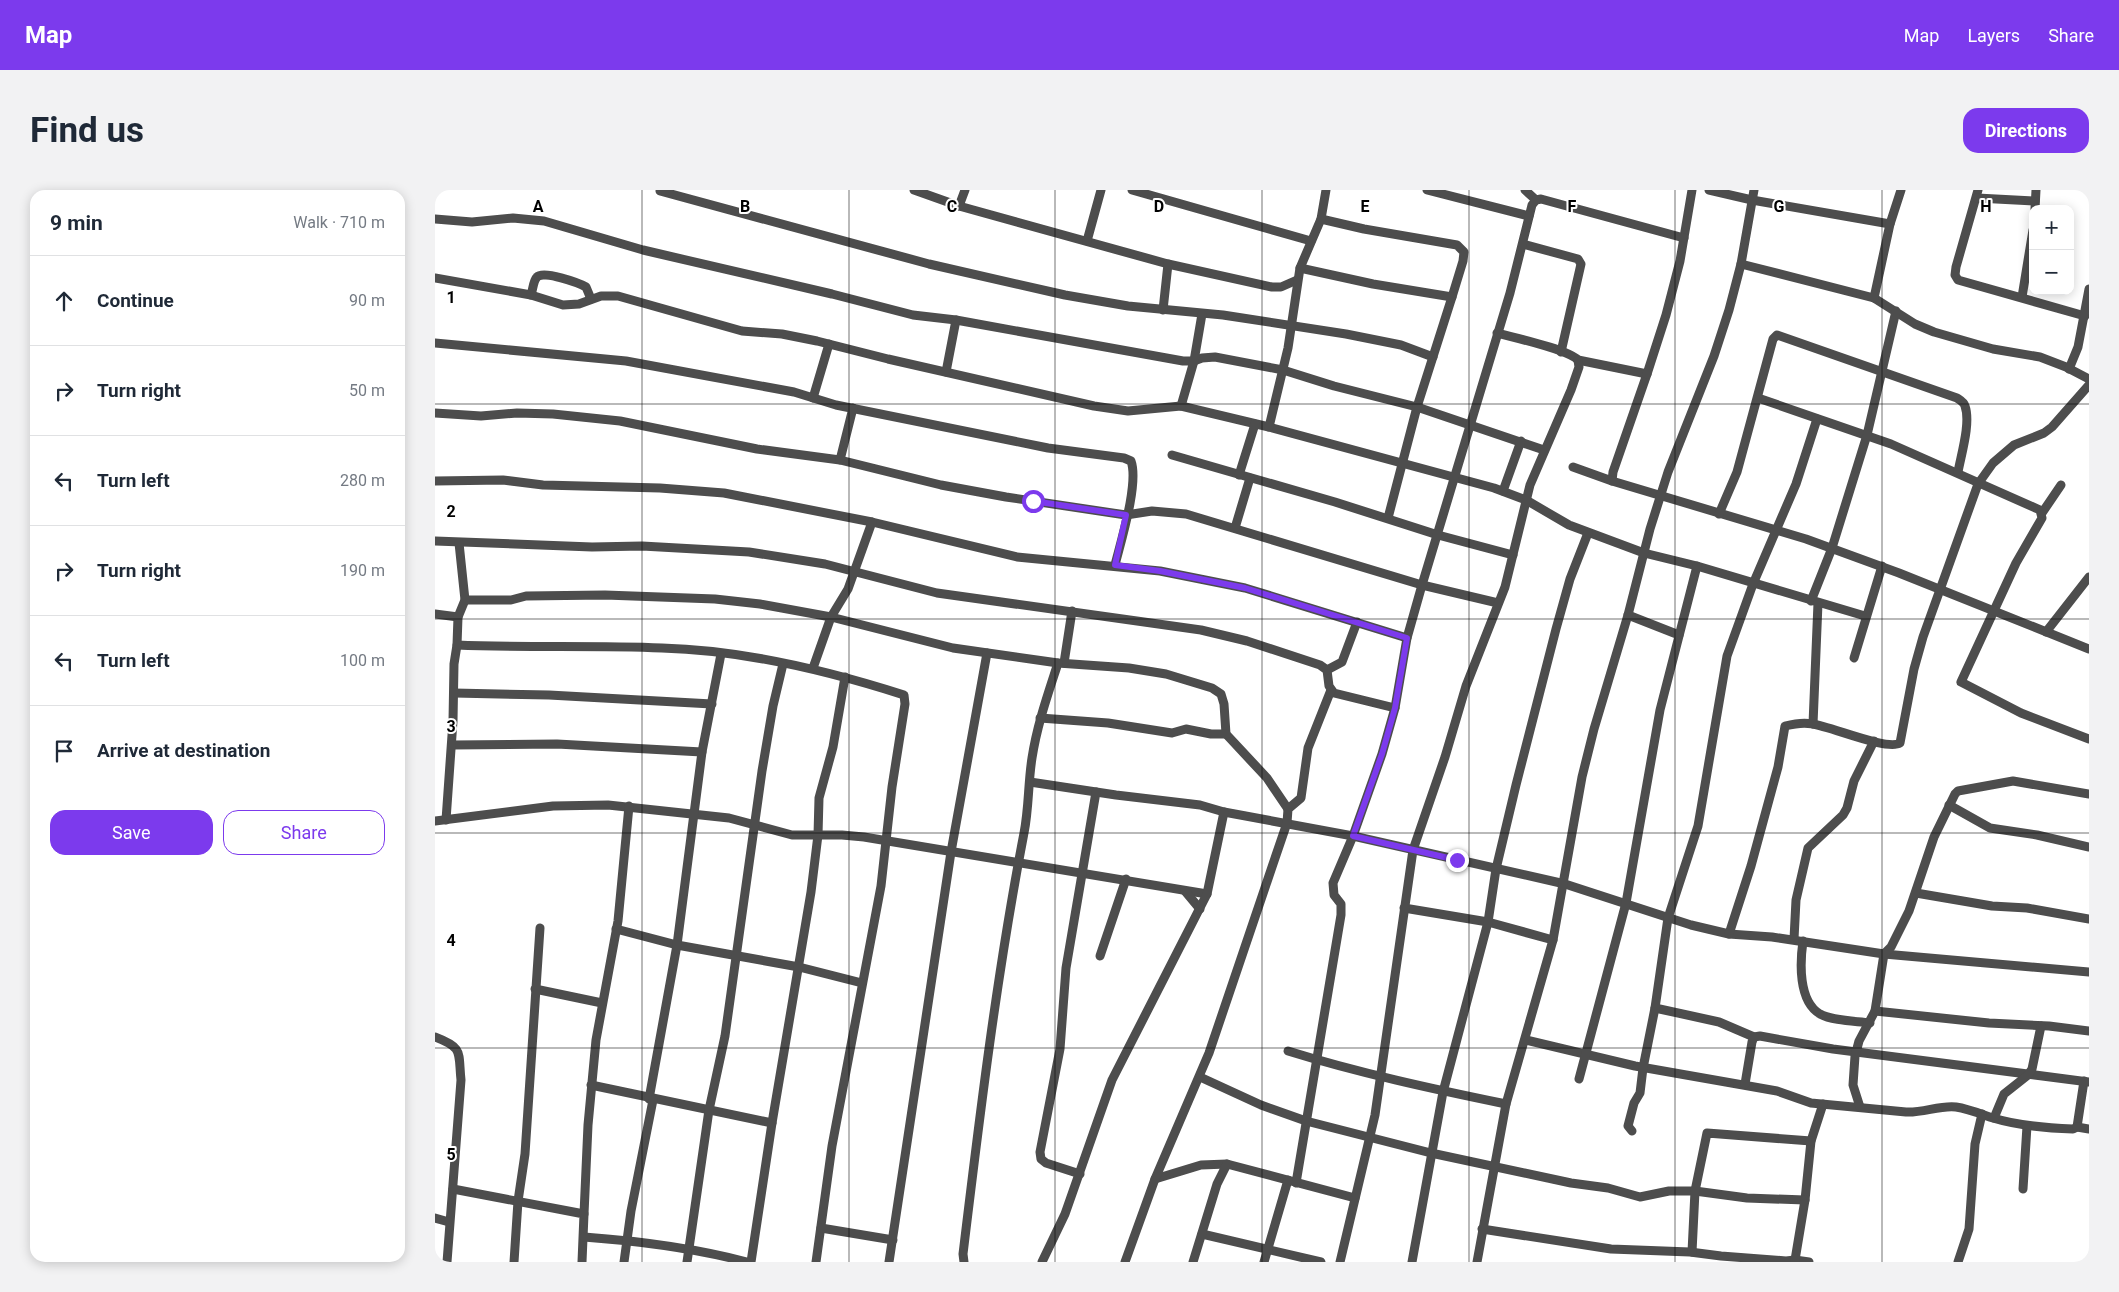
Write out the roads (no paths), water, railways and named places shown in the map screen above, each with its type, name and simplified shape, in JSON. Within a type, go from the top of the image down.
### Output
[{"type":"street","points":[[914,190],[959,206],[1168,264],[1272,287],[1281,288],[1297,280]]},
{"type":"street","points":[[959,206],[965,190]]},
{"type":"street","points":[[1087,241],[1101,190]]},
{"type":"street","points":[[1132,190],[1311,241]]},
{"type":"street","points":[[1269,427],[1292,326],[1297,280],[1300,268],[1321,219],[1326,190]]},
{"type":"street","points":[[1427,190],[1529,216]]},
{"type":"street","points":[[1525,190],[1536,200]]},
{"type":"street","points":[[1612,481],[1613,472],[1666,315],[1684,238],[1691,190]]},
{"type":"street","points":[[1709,190],[1752,200],[1890,224]]},
{"type":"street","points":[[1477,1262],[1506,1104],[1526,1040],[1553,940],[1589,748],[1629,615],[1660,496],[1714,356],[1729,310],[1741,264],[1754,190]]},
{"type":"street","points":[[1874,298],[1890,224],[1901,190]]},
{"type":"street","points":[[2036,190],[2035,205],[1977,194],[1955,275],[1958,280],[2085,316]]},
{"type":"street","points":[[660,191],[938,266],[1065,295],[1163,310],[1223,315],[1375,339],[1433,357]]},
{"type":"street","points":[[1264,1262],[1292,1181],[1306,1121],[1341,915],[1341,904],[1334,895],[1333,883],[1353,836],[1382,754],[1395,708],[1407,638],[1421,585],[1455,478],[1523,244],[1532,205],[1536,200],[1541,199],[1684,238]]},
{"type":"street","points":[[435,219],[472,222],[513,218],[544,220],[681,260],[832,294],[913,315],[956,320],[1183,361],[1215,357],[1283,370],[1334,386],[1417,407],[1544,450]]},
{"type":"street","points":[[1321,219],[1364,229],[1457,245],[1463,252],[1463,261],[1417,407],[1388,518]]},
{"type":"street","points":[[1523,244],[1578,259],[1581,264],[1561,352]]},
{"type":"street","points":[[2022,297],[2030,250]]},
{"type":"street","points":[[1163,310],[1168,264]]},
{"type":"street","points":[[1741,264],[1874,298],[1915,324],[1934,332],[1993,349],[2040,357],[2089,379]]},
{"type":"street","points":[[1300,268],[1373,284],[1452,297]]},
{"type":"street","points":[[531,295],[536,278],[540,274],[546,274],[580,283],[586,287],[591,299]]},
{"type":"street","points":[[435,278],[531,295],[563,305],[579,304],[609,295],[618,296],[742,331],[782,334],[1115,410],[1147,410],[1181,406],[1269,427],[1503,491],[1526,500],[1557,519],[1588,533],[1644,553],[1697,566],[1865,616]]},
{"type":"street","points":[[2069,369],[2086,327],[2085,316],[2089,289]]},
{"type":"street","points":[[1813,724],[1814,602],[1867,435],[1896,311]]},
{"type":"street","points":[[1181,406],[1194,361],[1202,314]]},
{"type":"street","points":[[946,372],[956,320]]},
{"type":"street","points":[[1497,333],[1574,356],[1578,360],[1647,374]]},
{"type":"street","points":[[1719,514],[1737,472],[1773,339],[1777,335],[1957,398],[1963,402],[1967,423],[1958,472]]},
{"type":"street","points":[[435,343],[626,361],[813,398],[1048,448],[1123,458],[1131,461],[1134,470],[1115,565]]},
{"type":"street","points":[[813,398],[829,344]]},
{"type":"street","points":[[1340,1262],[1369,1138],[1381,1075],[1413,850],[1443,766],[1466,686],[1507,582],[1526,500],[1544,450],[1571,390],[1579,367],[1578,360]]},
{"type":"street","points":[[1729,934],[1751,866],[1778,766],[1785,726],[1813,724],[1874,741],[1895,745],[1900,743],[1921,645],[1978,484],[1993,463],[2013,445],[2044,433],[2052,427],[2089,385]]},
{"type":"street","points":[[1757,398],[1867,435],[1958,472],[1978,484],[2042,513]]},
{"type":"street","points":[[841,460],[853,408]]},
{"type":"street","points":[[435,413],[481,416],[517,413],[553,414],[603,419],[654,427],[757,449],[841,460],[941,486],[1126,515],[1152,511],[1186,514],[1421,585],[1498,603]]},
{"type":"street","points":[[1632,1130],[1629,1126],[1634,1103],[1640,1093],[1668,918],[1698,826],[1727,656],[1753,584],[1796,484],[1817,419]]},
{"type":"street","points":[[1239,474],[1255,424]]},
{"type":"street","points":[[1503,491],[1521,441]]},
{"type":"street","points":[[1171,455],[1513,556]]},
{"type":"street","points":[[1573,467],[1612,481],[1832,548],[1882,566],[2089,649]]},
{"type":"street","points":[[1235,528],[1250,478]]},
{"type":"street","points":[[435,481],[503,480],[543,486],[660,488],[724,493],[872,522],[1017,557],[1115,565],[1160,571],[1245,588],[1407,638]]},
{"type":"street","points":[[2061,484],[2042,513],[2043,518],[2016,562],[1962,678],[1962,684],[2021,713],[2089,739]]},
{"type":"street","points":[[813,668],[831,617],[848,588],[872,522]]},
{"type":"street","points":[[1412,1262],[1443,1092],[1487,922],[1496,869],[1556,629],[1571,579],[1588,533]]},
{"type":"street","points":[[435,541],[727,550],[801,559],[937,593],[1201,630],[1247,641],[1327,670],[1331,690],[1309,748],[1301,798],[1288,809]]},
{"type":"street","points":[[446,820],[452,744],[454,664],[458,618],[465,600],[459,543]]},
{"type":"street","points":[[1579,1079],[1626,903],[1660,710],[1697,566]]},
{"type":"street","points":[[1854,658],[1865,616],[1882,566]]},
{"type":"street","points":[[2046,632],[2089,577]]},
{"type":"street","points":[[465,600],[511,600],[526,596],[553,595],[661,596],[760,604],[831,617],[953,648],[1061,663],[1129,668],[1157,673],[1212,688],[1221,694],[1224,704],[1226,734],[1267,778],[1288,809],[1287,823],[1200,1077],[1155,1179],[1125,1262]]},
{"type":"street","points":[[965,1262],[963,1254],[984,1076],[1008,916],[1025,831],[1032,759],[1040,718],[1061,663],[1072,611]]},
{"type":"street","points":[[435,614],[458,618]]},
{"type":"street","points":[[1629,615],[1679,635]]},
{"type":"street","points":[[1327,670],[1342,662],[1357,622]]},
{"type":"street","points":[[457,645],[663,648],[721,654],[813,668],[904,695],[881,886],[832,1146],[816,1262]]},
{"type":"street","points":[[889,1262],[951,852],[987,653]]},
{"type":"street","points":[[624,1262],[636,1181],[677,945],[702,752],[721,654]]},
{"type":"street","points":[[687,1262],[709,1110],[725,1036],[749,878],[754,825],[773,706],[783,664]]},
{"type":"street","points":[[584,1237],[627,1240],[749,1262],[799,967],[818,835],[819,798],[833,747],[845,678]]},
{"type":"street","points":[[1331,690],[1343,696],[1395,708]]},
{"type":"street","points":[[454,693],[549,695],[712,704]]},
{"type":"street","points":[[1040,718],[1108,723],[1172,733],[1186,729],[1211,734],[1226,734]]},
{"type":"street","points":[[1870,1023],[1820,1014],[1809,1002],[1800,972],[1796,900],[1808,848],[1843,815],[1847,808],[1854,781],[1874,741]]},
{"type":"street","points":[[452,744],[557,744],[702,752]]},
{"type":"street","points":[[1860,1108],[1853,1084],[1856,1052],[1863,1033],[1875,1011],[1883,954],[1891,947],[1916,893],[1934,837],[1949,805],[1958,791],[2003,781],[2021,782],[2089,794]]},
{"type":"street","points":[[1030,782],[1200,805],[1224,812],[1353,836],[1565,884],[1668,918],[1729,934],[1798,940],[1883,954],[2089,972]]},
{"type":"street","points":[[1080,1174],[1046,1163],[1041,1159],[1040,1152],[1063,1032],[1066,968],[1096,792]]},
{"type":"street","points":[[435,821],[553,806],[581,804],[629,806],[729,818],[792,835],[842,835],[885,841],[1082,875],[1125,879],[1207,894]]},
{"type":"street","points":[[1949,805],[1990,828],[2037,835],[2089,847]]},
{"type":"street","points":[[582,1262],[591,1086],[602,1003],[617,930],[629,806]]},
{"type":"street","points":[[1042,1262],[1065,1214],[1113,1080],[1176,952],[1207,894],[1224,812]]},
{"type":"street","points":[[1100,956],[1125,879]]},
{"type":"street","points":[[1185,891],[1200,908]]},
{"type":"street","points":[[1916,893],[1992,906],[2027,908],[2089,919]]},
{"type":"street","points":[[1405,908],[1487,922],[1553,940]]},
{"type":"street","points":[[514,1262],[518,1201],[525,1154],[540,928]]},
{"type":"street","points":[[617,930],[677,945],[799,967],[862,983]]},
{"type":"street","points":[[535,989],[602,1003]]},
{"type":"street","points":[[1655,1008],[1719,1022],[1754,1037],[1760,1036],[1856,1052],[2086,1082],[2077,1127]]},
{"type":"street","points":[[1875,1011],[2089,1031]]},
{"type":"street","points":[[1994,1118],[2004,1094],[2028,1075],[2032,1069],[2041,1026]]},
{"type":"street","points":[[435,1037],[451,1043],[458,1051],[461,1080],[447,1262]]},
{"type":"street","points":[[1745,1084],[1750,1049],[1754,1037]]},
{"type":"street","points":[[1526,1040],[1643,1068],[1777,1091],[1811,1103],[1920,1112],[1953,1106],[1967,1108],[1994,1118],[2027,1126],[2089,1129]]},
{"type":"street","points":[[1288,1051],[1316,1060],[1443,1092],[1506,1104]]},
{"type":"street","points":[[1200,1077],[1261,1106],[1306,1121],[1431,1154],[1571,1183],[1608,1188],[1639,1196],[1669,1191],[1695,1191],[1747,1198],[1805,1200]]},
{"type":"street","points":[[591,1086],[772,1123]]},
{"type":"street","points":[[1795,1260],[1805,1200],[1811,1141],[1823,1104]]},
{"type":"street","points":[[1958,1262],[1969,1230],[1975,1144],[1982,1114]]},
{"type":"street","points":[[2023,1189],[2027,1126]]},
{"type":"street","points":[[1692,1252],[1695,1191],[1707,1133],[1811,1141]]},
{"type":"street","points":[[1155,1179],[1201,1165],[1227,1164],[1355,1198]]},
{"type":"street","points":[[1193,1262],[1217,1184],[1227,1164]]},
{"type":"street","points":[[453,1189],[584,1214]]},
{"type":"street","points":[[435,1218],[449,1222]]},
{"type":"street","points":[[821,1228],[893,1240]]},
{"type":"street","points":[[1482,1229],[1611,1250],[1692,1252],[1721,1256],[1809,1262]]},
{"type":"street","points":[[1202,1234],[1321,1262]]}]
